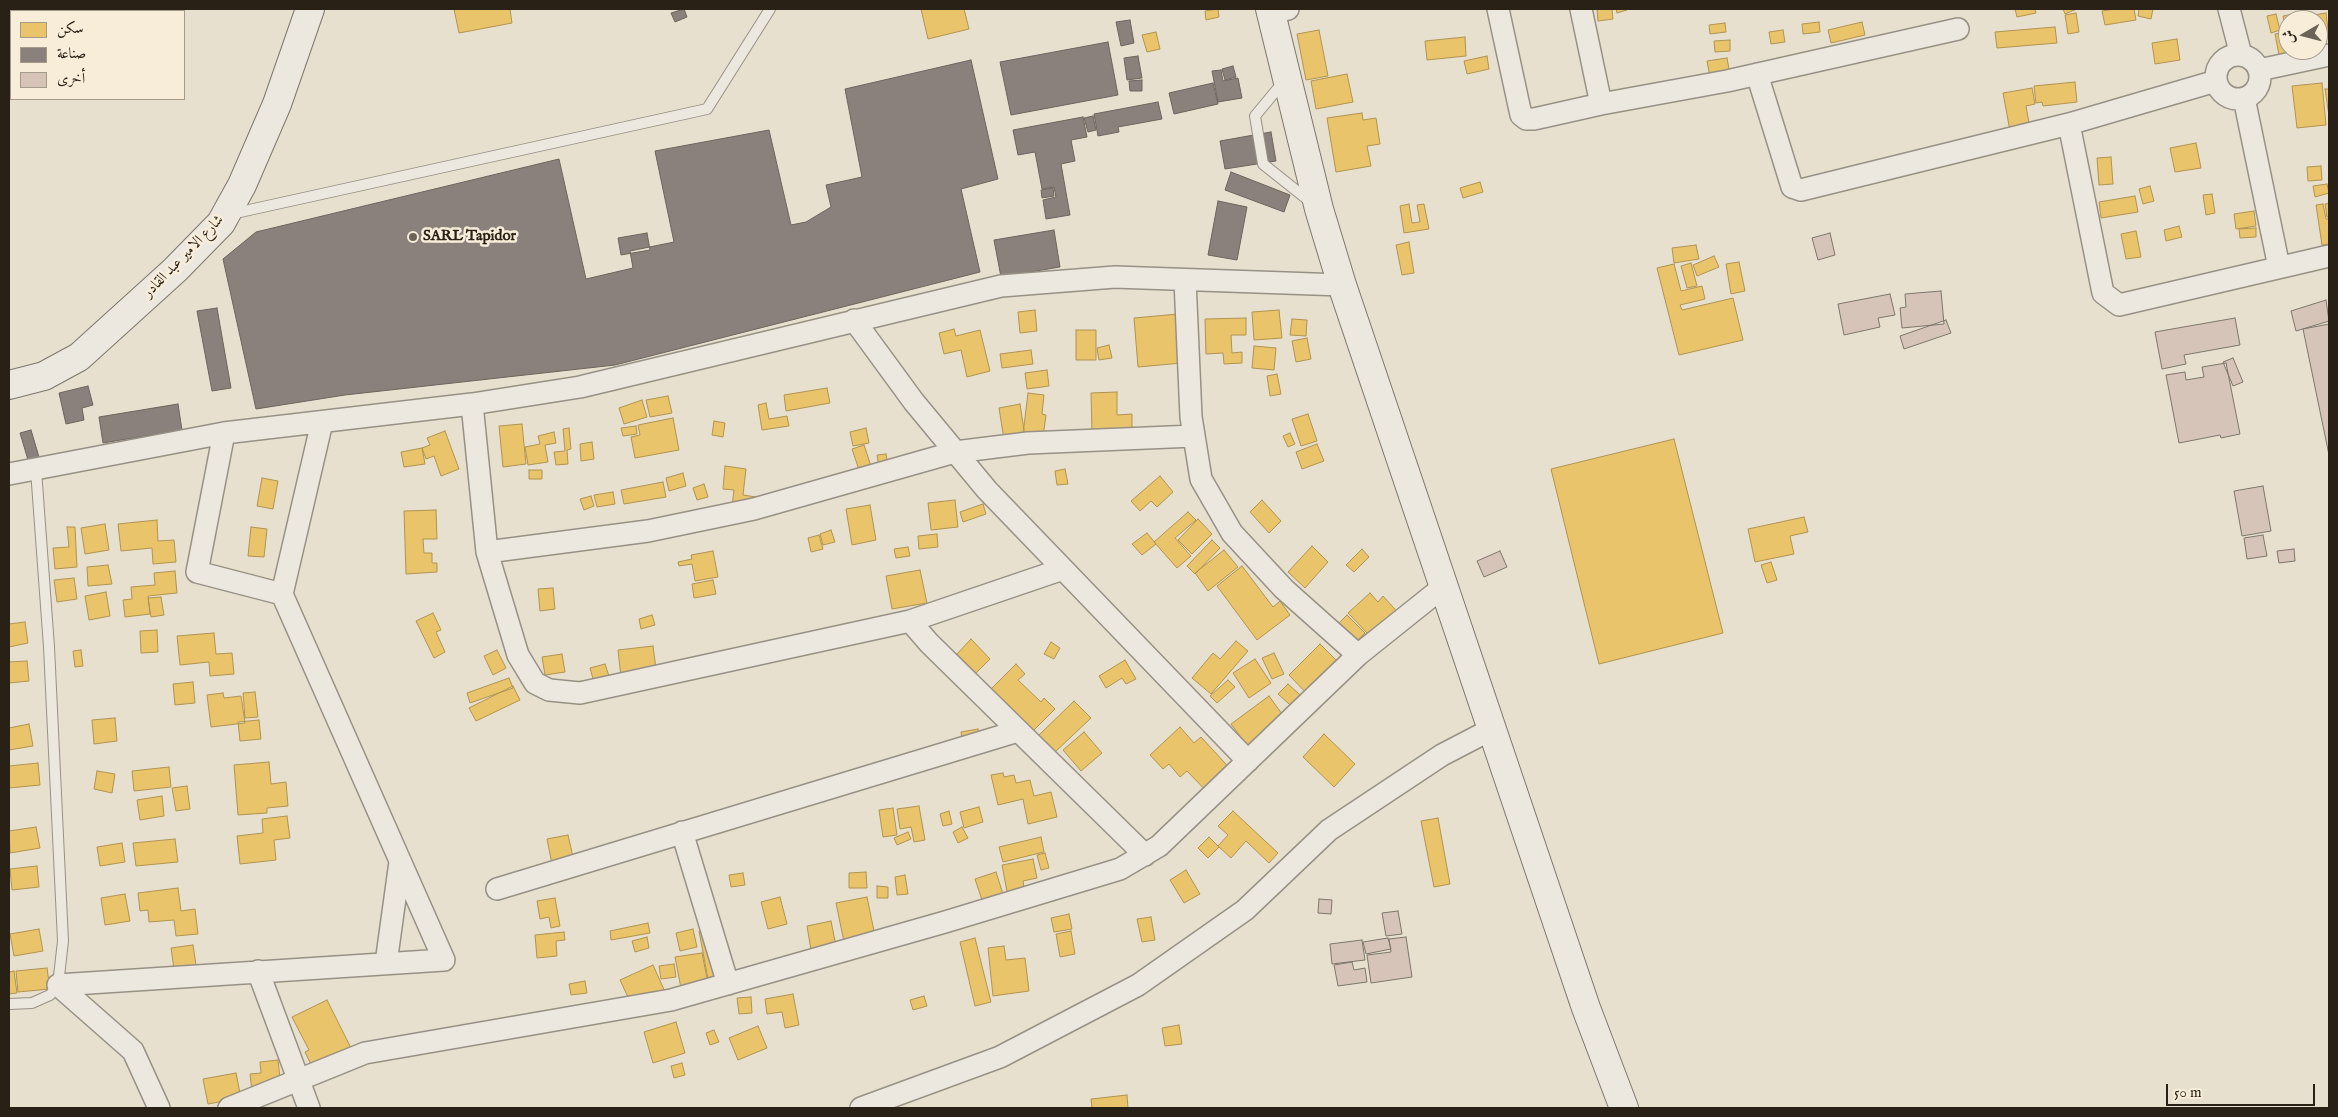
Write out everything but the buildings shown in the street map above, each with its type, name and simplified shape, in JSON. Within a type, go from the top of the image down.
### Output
[{"type":"main road","name":"شارع الامير عبد القادر","points":[[9,385],[44,376],[80,357],[175,270],[221,223],[242,185],[277,104],[310,9]]},
{"type":"main road","points":[[1276,10],[1287,78],[1319,209],[1342,285],[1586,1008],[1624,1108]]},
{"type":"street","points":[[1498,9],[1521,115],[1526,119],[1534,119],[1757,74],[1958,30]]},
{"type":"street","points":[[1581,9],[1601,104]]},
{"type":"street","points":[[2229,9],[2241,55]]},
{"type":"street","points":[[2231,55],[2241,55],[2250,58],[2259,70],[2258,85],[2253,93],[2244,98],[2234,99],[2225,95],[2216,81],[2217,68],[2223,60],[2231,55]]},
{"type":"street","points":[[2259,70],[2329,55]]},
{"type":"street","points":[[1757,74],[1792,187],[1801,190],[2068,124],[2216,81]]},
{"type":"street","points":[[2244,98],[2280,267]]},
{"type":"street","points":[[2068,124],[2103,293],[2119,305],[2329,256]]},
{"type":"street","points":[[9,474],[224,433],[472,404],[580,387],[1001,286],[1115,277],[1342,285]]},
{"type":"street","points":[[1185,280],[1191,417],[1201,479],[1232,533],[1284,589],[1358,655]]},
{"type":"street","points":[[854,320],[914,402],[987,490],[1248,761]]},
{"type":"street","points":[[472,404],[486,552],[518,655],[535,683],[549,690],[580,693],[910,621],[1063,569]]},
{"type":"street","points":[[58,985],[386,962],[444,960],[282,594],[322,422]]},
{"type":"street","points":[[224,433],[196,572],[282,594]]},
{"type":"street","points":[[486,552],[648,531],[754,509],[955,452],[1028,443],[1194,436]]},
{"type":"street","points":[[229,1108],[365,1053],[671,1000],[1120,870],[1160,846],[1358,655],[1444,587]]},
{"type":"street","points":[[910,621],[929,643],[1145,855]]},
{"type":"street","points":[[861,1108],[1000,1057],[1138,985],[1245,910],[1329,830],[1442,755],[1492,729]]},
{"type":"street","points":[[497,889],[1018,731]]},
{"type":"street","points":[[682,832],[728,984]]},
{"type":"street","points":[[386,962],[400,862]]},
{"type":"street","points":[[258,972],[308,1108]]},
{"type":"street","points":[[58,985],[133,1052],[159,1108]]},
{"type":"lane","points":[[225,215],[707,109],[770,9]]},
{"type":"lane","points":[[1287,78],[1255,116],[1263,164],[1319,209]]},
{"type":"lane","points":[[9,1004],[32,1003],[50,995],[58,985],[63,940],[49,647],[36,470]]},
{"type":"place","name":"SARL Tapidor","points":[[413,237]]}]
